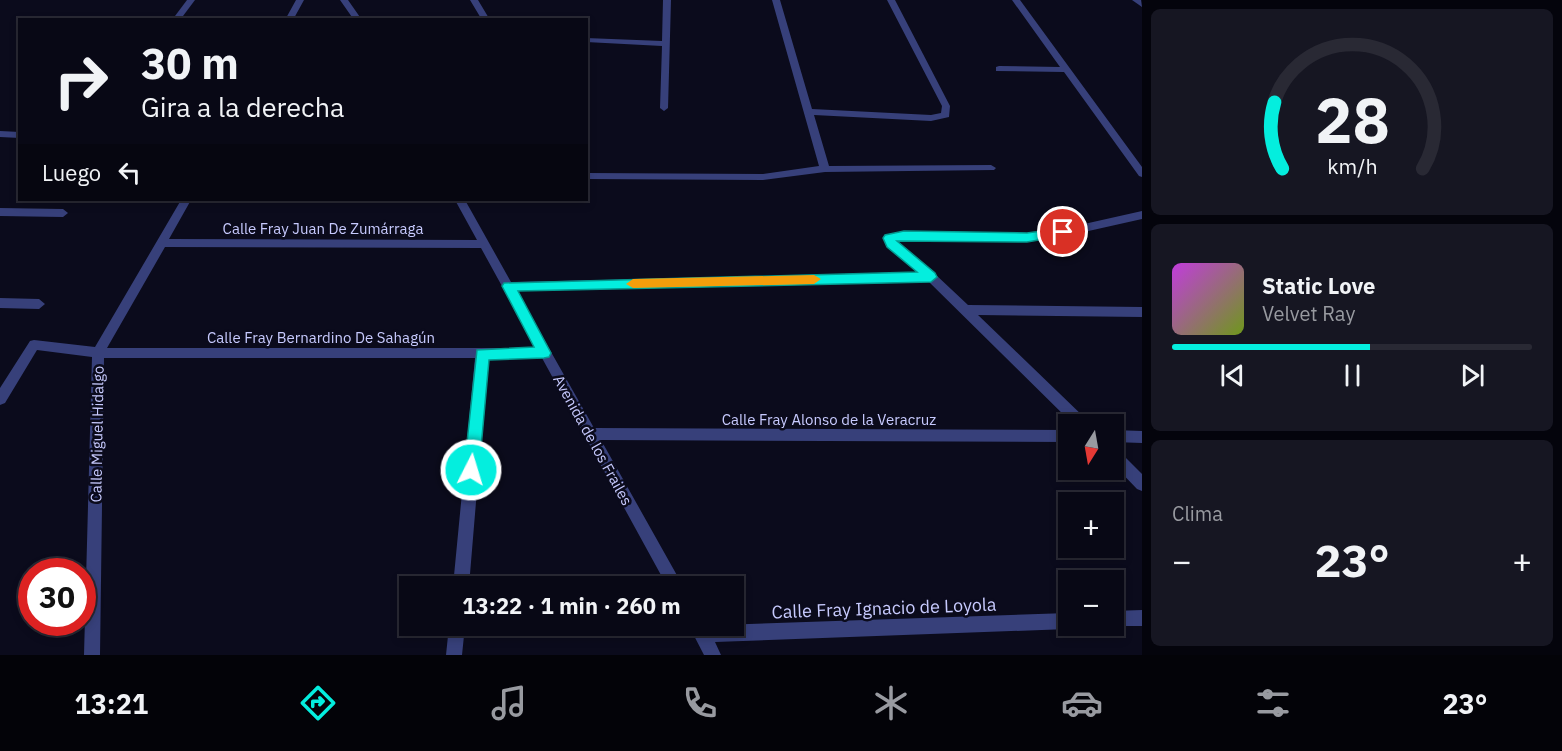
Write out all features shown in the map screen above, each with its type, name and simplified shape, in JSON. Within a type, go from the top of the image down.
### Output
[{"type":"street","points":[[178,18],[192,0]]},
{"type":"street","points":[[290,18],[300,0]]},
{"type":"street","points":[[344,0],[357,18]]},
{"type":"street","points":[[474,0],[485,18]]},
{"type":"street","points":[[663,108],[667,0]]},
{"type":"street","points":[[776,0],[825,169]]},
{"type":"street","points":[[809,112],[931,118],[946,115],[946,106],[891,0]]},
{"type":"street","points":[[1016,0],[1142,174]]},
{"type":"street","points":[[1136,0],[1142,5]]},
{"type":"street","points":[[588,40],[666,44]]},
{"type":"street","points":[[999,69],[1068,70]]},
{"type":"street","points":[[0,134],[18,135]]},
{"type":"street","points":[[588,177],[763,177],[825,169],[991,168]]},
{"type":"street","name":"Calle Miguel Hidalgo","points":[[92,655],[98,353],[185,201]]},
{"type":"street","name":"Avenida de los Frailes","points":[[461,201],[669,576]]},
{"type":"street","points":[[0,212],[63,213]]},
{"type":"street","points":[[1072,414],[931,277],[891,243],[889,238],[904,236],[1044,237],[1142,215]]},
{"type":"street","name":"Calle Fray Juan De Zumárraga","points":[[161,243],[485,244]]},
{"type":"street","points":[[508,286],[931,277]]},
{"type":"street","points":[[0,303],[39,304]]},
{"type":"street","points":[[964,310],[1142,312]]},
{"type":"street","name":"Calle Fray Bernardino De Sahagún","points":[[0,399],[34,345],[98,353],[544,353]]},
{"type":"street","points":[[462,576],[482,354]]},
{"type":"street","name":"Calle Fray Alonso de la Veracruz","points":[[591,435],[1058,436]]},
{"type":"street","points":[[1124,436],[1142,437]]},
{"type":"street","points":[[1124,466],[1142,484]]},
{"type":"street","points":[[1124,619],[1142,618]]},
{"type":"street","name":"Calle Fray Ignacio de Loyola","points":[[744,629],[1058,621]]},
{"type":"street","points":[[454,655],[456,636]]},
{"type":"street","points":[[702,636],[713,655]]},
{"type":"slow traffic","points":[[633,284],[814,279]]},
{"type":"route","points":[[471,470],[482,354],[544,353],[508,286],[931,277],[891,243],[889,238],[893,236],[1027,238],[1044,237],[1063,232]]}]
